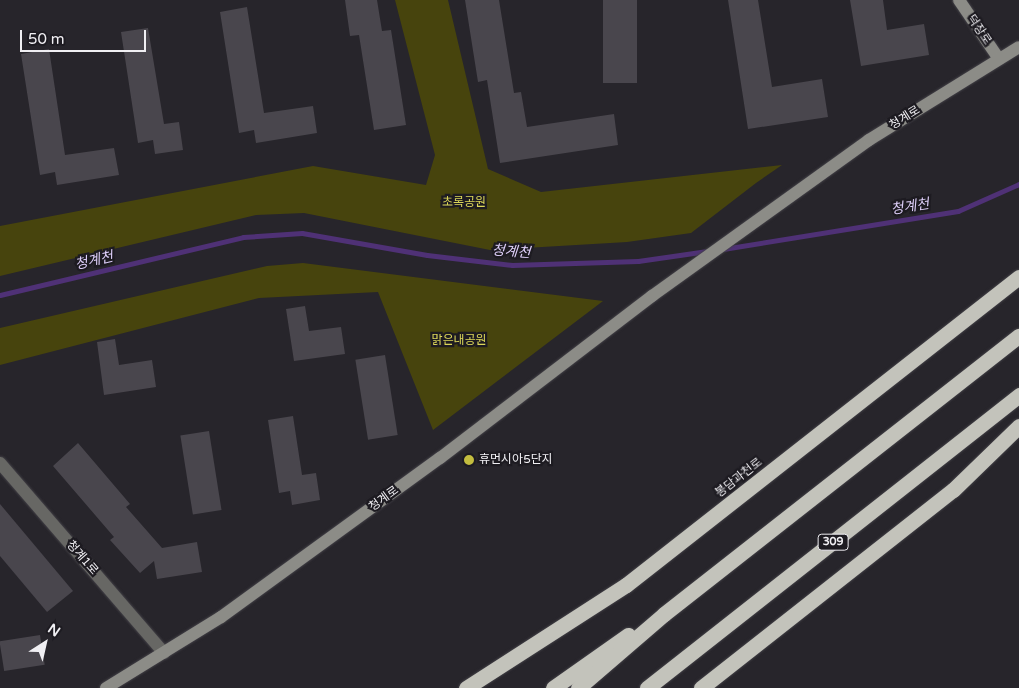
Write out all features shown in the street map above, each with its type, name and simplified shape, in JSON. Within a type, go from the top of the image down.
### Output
[{"type":"highway","name":"봉담과천로","points":[[466,688],[626,584],[1019,277]]},
{"type":"highway","points":[[578,688],[664,614],[1019,336]]},
{"type":"highway","name":"309","points":[[647,688],[1019,395]]},
{"type":"highway","points":[[701,688],[953,490],[1019,426]]},
{"type":"highway","points":[[553,688],[611,645],[664,614]]},
{"type":"street","name":"덕장로","points":[[959,0],[999,60]]},
{"type":"street","name":"청계로","points":[[106,688],[221,618],[440,458],[652,296],[869,140],[1019,47]]},
{"type":"street","name":"청계1로","points":[[0,463],[164,653]]},
{"type":"green space","name":"초록공원","points":[[395,0],[448,0],[488,169],[541,192],[782,165],[691,233],[627,242],[490,250],[304,213],[256,215],[0,276],[0,226],[313,166],[426,185],[435,155]]},
{"type":"green space","name":"맑은내공원","points":[[303,263],[603,301],[433,430],[378,292],[259,298],[0,365],[0,328],[267,266]]},
{"type":"building","points":[[345,0],[377,0],[382,31],[391,30],[406,125],[374,130],[359,35],[350,36]]},
{"type":"building","points":[[465,0],[499,0],[514,93],[521,92],[527,127],[614,114],[618,145],[500,163],[487,80],[478,82]]},
{"type":"building","points":[[603,0],[637,0],[637,83],[603,83]]},
{"type":"building","points":[[728,0],[758,0],[772,87],[822,79],[828,117],[748,129]]},
{"type":"building","points":[[850,0],[883,0],[887,30],[924,24],[929,55],[861,66]]},
{"type":"building","points":[[247,7],[264,113],[313,106],[317,133],[256,143],[254,130],[239,133],[220,12]]},
{"type":"building","points":[[148,28],[164,124],[179,122],[183,150],[155,154],[153,140],[138,143],[121,32]]},
{"type":"building","points":[[49,49],[65,155],[114,148],[119,175],[57,185],[55,172],[40,175],[21,54]]},
{"type":"building","points":[[305,306],[309,331],[341,327],[345,354],[294,361],[286,309]]},
{"type":"building","points":[[115,339],[119,365],[152,360],[156,387],[104,395],[97,342]]},
{"type":"building","points":[[385,355],[398,435],[368,440],[355,360]]},
{"type":"building","points":[[293,416],[302,475],[316,473],[320,500],[292,505],[290,491],[279,493],[268,420]]},
{"type":"building","points":[[209,431],[222,510],[193,515],[180,436]]},
{"type":"building","points":[[78,443],[130,504],[126,507],[162,548],[197,542],[202,572],[157,579],[154,561],[140,573],[110,540],[114,537],[53,466]]},
{"type":"building","points":[[0,504],[73,591],[47,612],[0,556]]},
{"type":"building","points":[[40,635],[45,665],[4,671],[0,641]]},
{"type":"waterway","name":"청계천","points":[[723,249],[958,211],[1019,184]]},
{"type":"waterway","name":"청계천","points":[[0,295],[243,237],[302,233],[427,255],[512,265],[638,261],[707,251]]},
{"type":"place","name":"휴먼시아5단지","points":[[469,460]]}]
